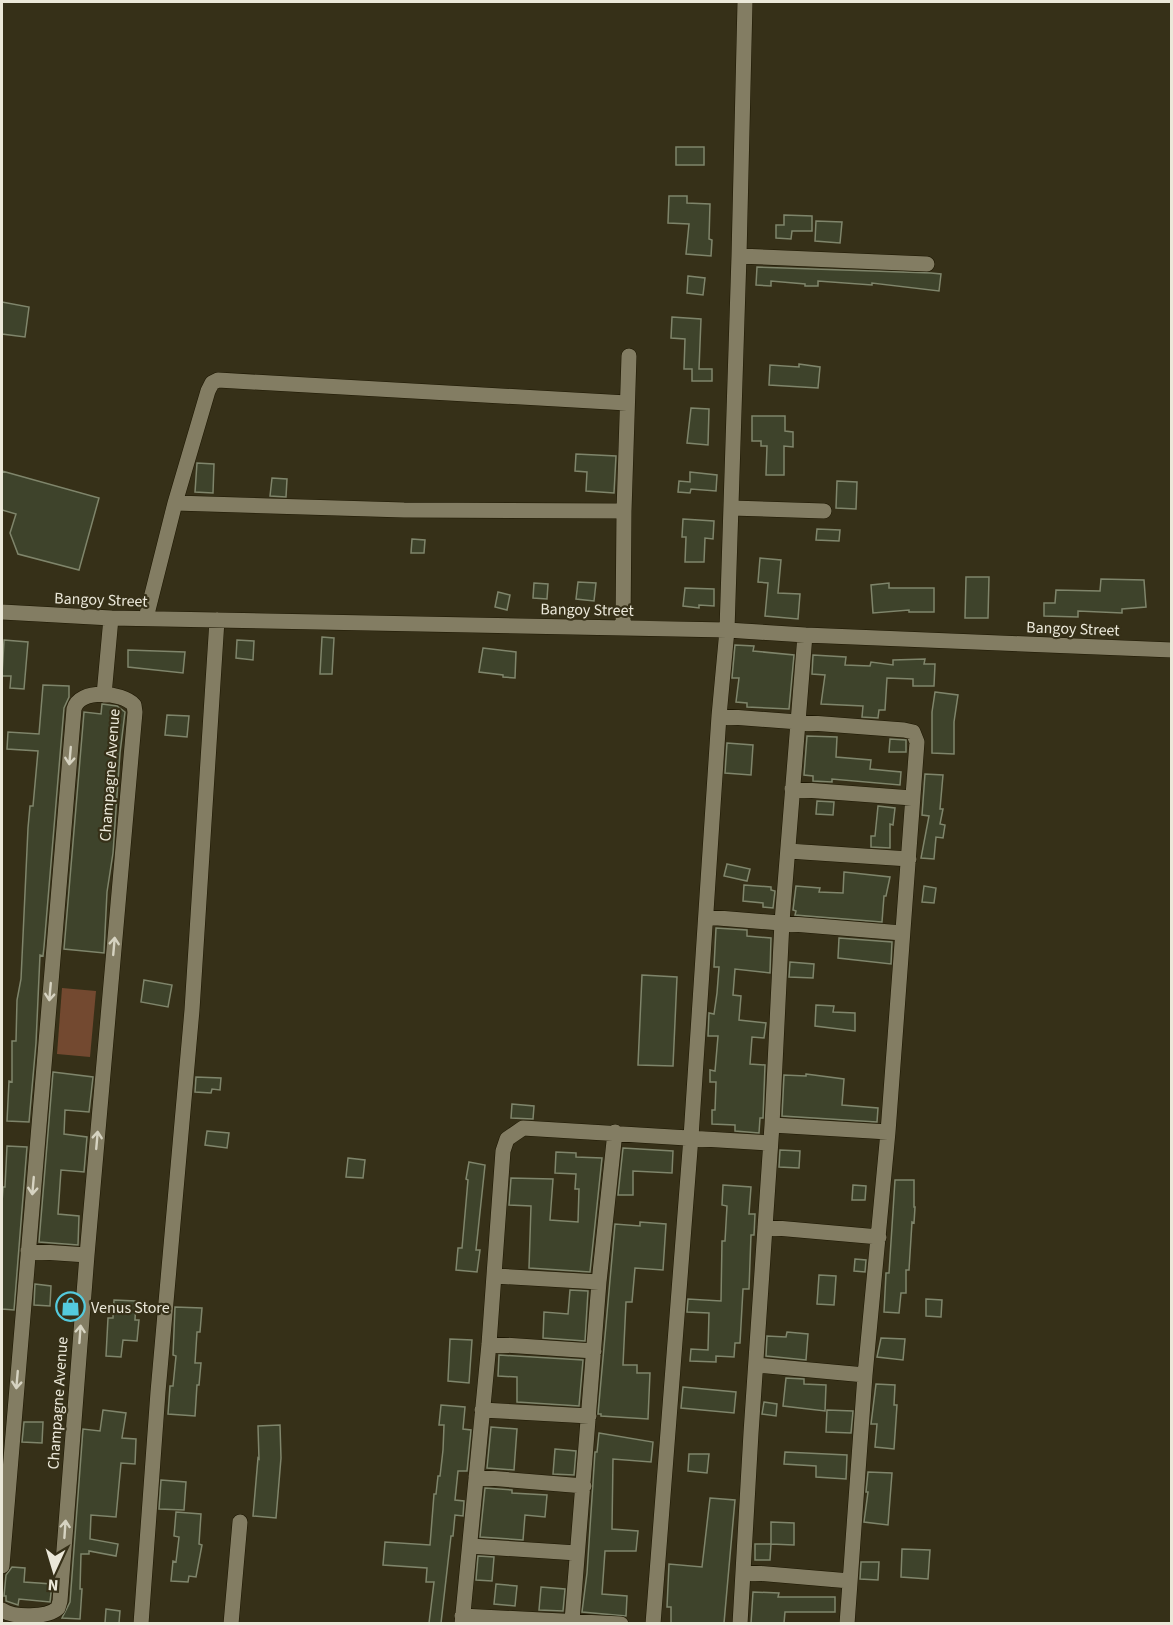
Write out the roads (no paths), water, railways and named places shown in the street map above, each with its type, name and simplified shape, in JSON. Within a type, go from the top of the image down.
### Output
[{"type":"street","points":[[653,1623],[691,1137],[718,716],[727,630],[745,2]]},
{"type":"street","points":[[739,256],[927,264]]},
{"type":"street","points":[[623,628],[629,356]]},
{"type":"street","points":[[146,618],[175,503],[208,391],[212,383],[218,380],[627,403]]},
{"type":"street","points":[[175,503],[404,510],[624,511]]},
{"type":"street","points":[[731,508],[824,512]]},
{"type":"street","name":"Bangoy Street","points":[[2,612],[111,618],[727,630],[1172,650]]},
{"type":"street","points":[[104,695],[111,618]]},
{"type":"street","points":[[141,1623],[159,1381],[192,1010],[217,620]]},
{"type":"street","points":[[740,1623],[772,1125],[782,922],[805,635]]},
{"type":"street","name":"Champagne Avenue","points":[[2,1566],[74,710],[79,699],[86,695],[104,695],[126,698],[134,705],[135,712],[87,1255],[60,1601],[58,1608],[46,1615],[9,1614],[2,1610]]},
{"type":"street","points":[[718,716],[913,732],[917,742],[888,1132],[865,1376],[847,1623]]},
{"type":"street","points":[[792,789],[912,798]]},
{"type":"street","points":[[788,851],[909,860]]},
{"type":"street","points":[[706,917],[902,933]]},
{"type":"street","points":[[772,1125],[888,1132]]},
{"type":"street","points":[[621,1623],[462,1620],[489,1344],[503,1151],[507,1139],[523,1128],[770,1143]]},
{"type":"street","points":[[572,1621],[599,1282],[615,1132]]},
{"type":"street","points":[[765,1227],[879,1237]]},
{"type":"street","points":[[27,1251],[87,1255]]},
{"type":"street","points":[[495,1275],[599,1282]]},
{"type":"street","points":[[489,1344],[594,1351]]},
{"type":"street","points":[[756,1365],[865,1376]]},
{"type":"street","points":[[482,1410],[590,1416]]},
{"type":"street","points":[[476,1477],[584,1486]]},
{"type":"street","points":[[231,1623],[240,1522]]},
{"type":"street","points":[[470,1546],[577,1553]]},
{"type":"street","points":[[744,1572],[850,1581]]},
{"type":"place","name":"Venus Store","points":[[70,1307]]}]
